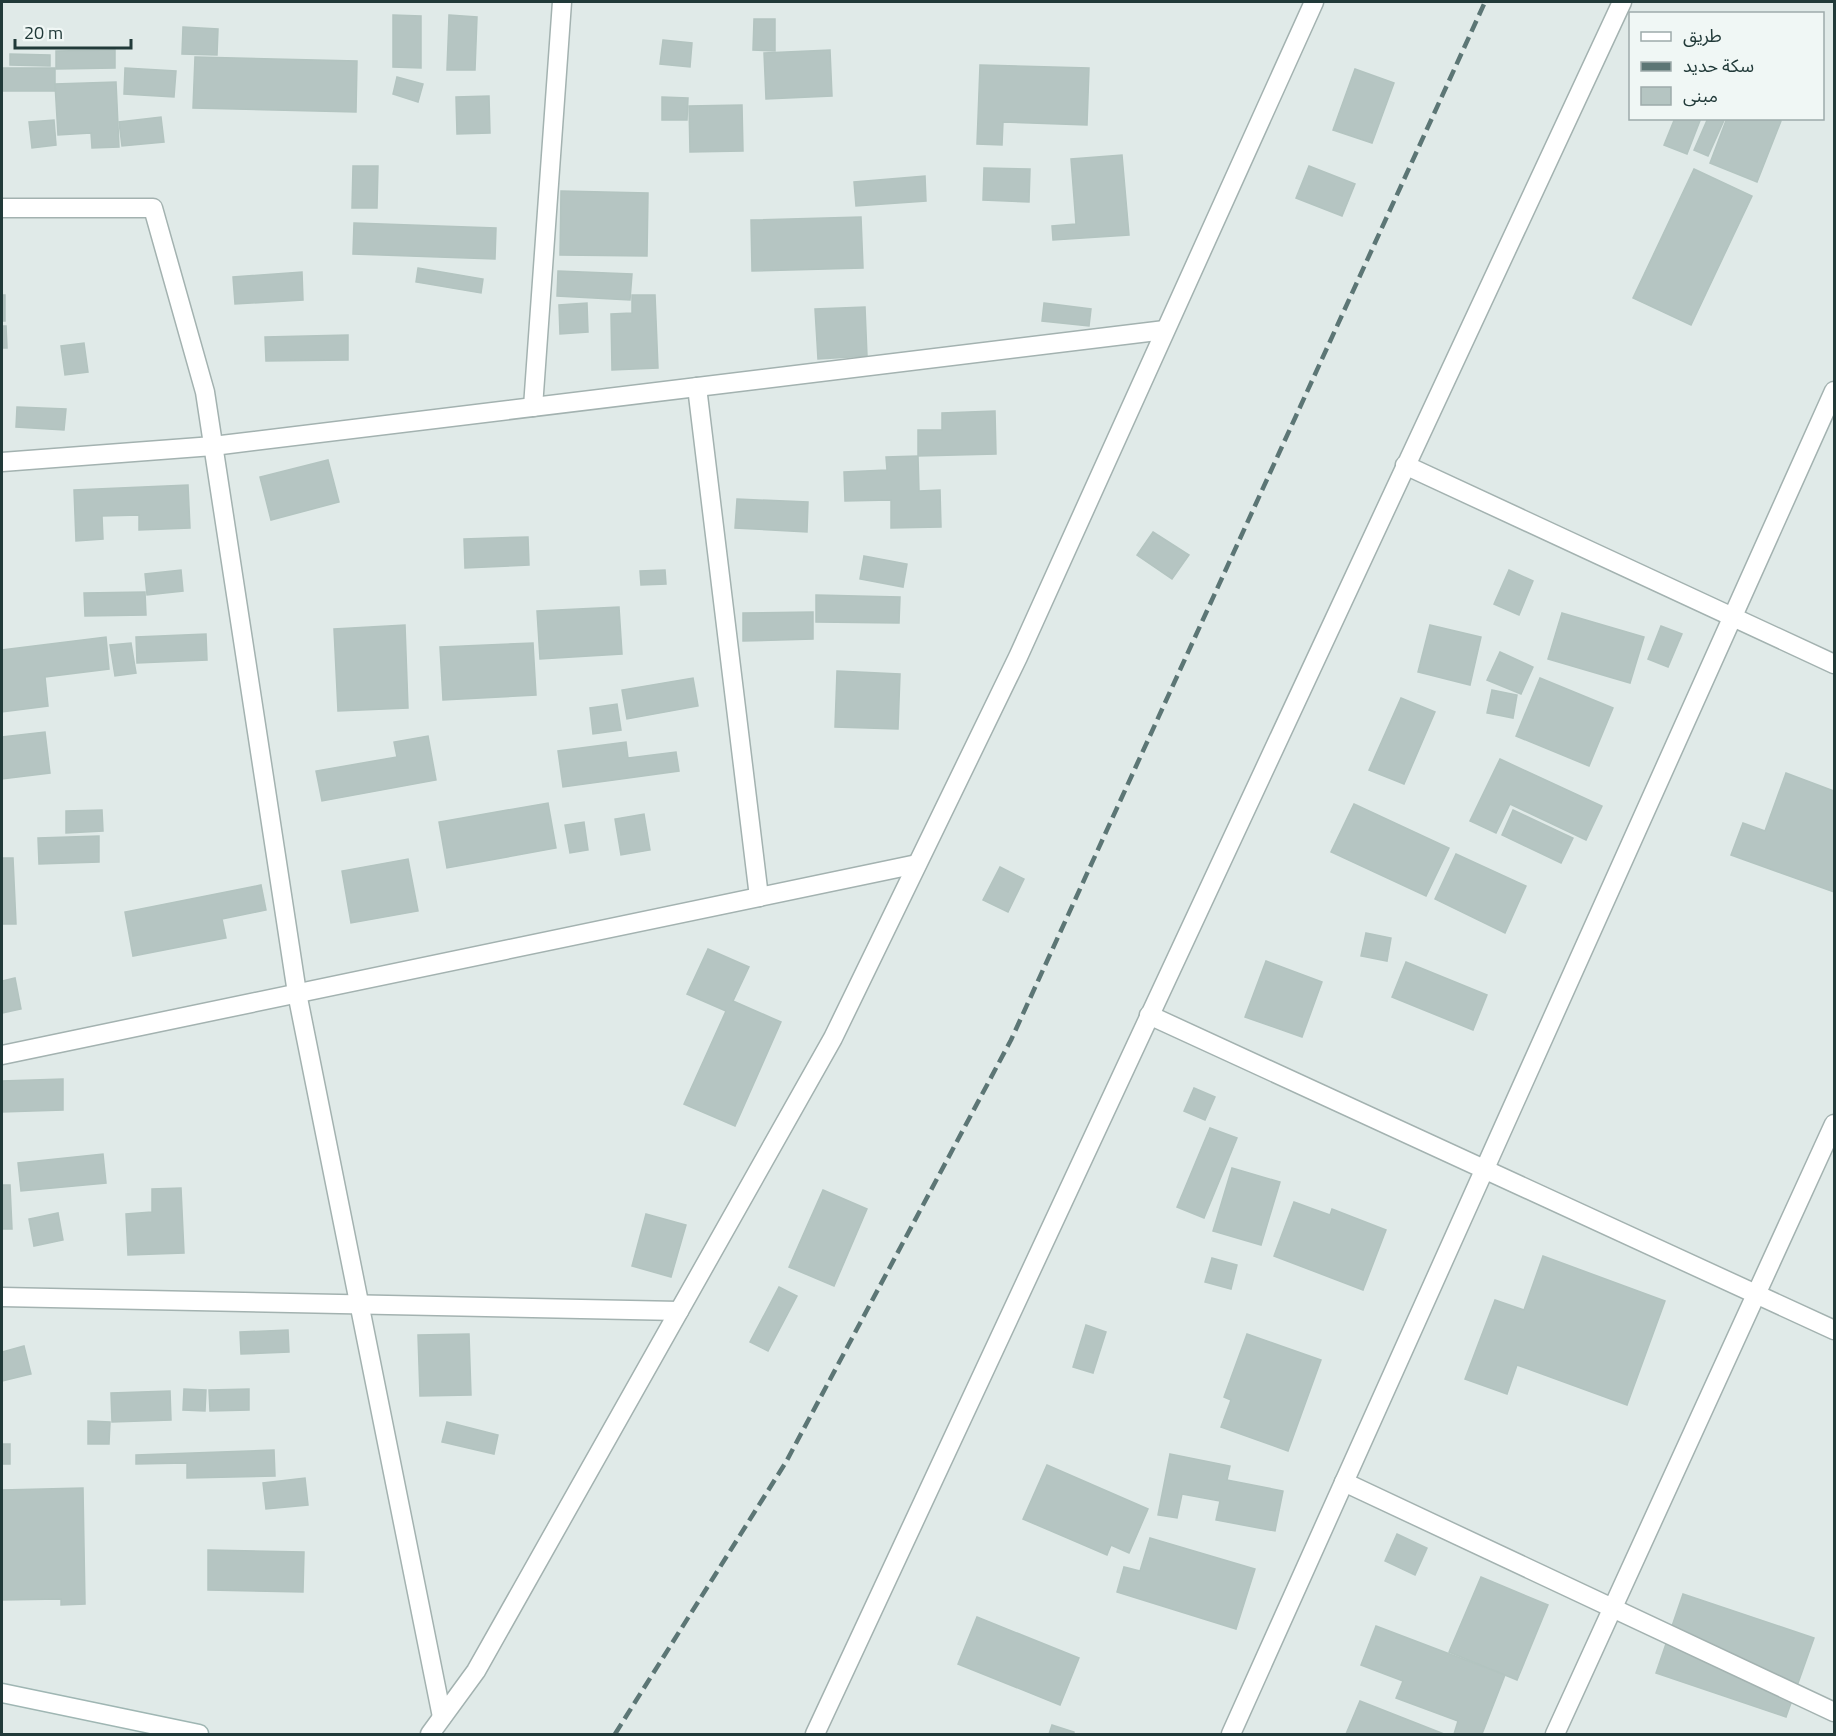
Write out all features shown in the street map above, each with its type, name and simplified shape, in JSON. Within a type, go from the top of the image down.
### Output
[{"type":"street","points":[[533,407],[562,2]]},
{"type":"street","points":[[430,1734],[476,1671],[833,1038],[1018,657],[1314,2]]},
{"type":"street","points":[[815,1734],[1622,2]]},
{"type":"street","points":[[2,208],[153,208],[205,392],[297,993],[442,1717]]},
{"type":"street","points":[[2,462],[213,446],[1165,330]]},
{"type":"street","points":[[697,387],[759,897]]},
{"type":"street","points":[[1231,1734],[1834,391]]},
{"type":"street","points":[[1405,465],[1834,664]]},
{"type":"street","points":[[2,1055],[917,864]]},
{"type":"street","points":[[1149,1015],[1834,1330]]},
{"type":"street","points":[[1555,1734],[1834,1124]]},
{"type":"street","points":[[2,1297],[679,1311]]},
{"type":"street","points":[[1344,1482],[1834,1712]]},
{"type":"street","points":[[2,1693],[199,1734]]},
{"type":"building","points":[[393,15],[421,16],[421,68],[393,67]]},
{"type":"building","points":[[449,15],[477,17],[475,70],[447,70]]},
{"type":"building","points":[[754,19],[775,19],[775,51],[753,50]]},
{"type":"building","points":[[183,27],[218,29],[217,55],[182,54]]},
{"type":"building","points":[[663,40],[692,43],[690,67],[660,64]]},
{"type":"building","points":[[115,50],[115,68],[56,69],[56,51]]},
{"type":"building","points":[[830,50],[832,96],[766,99],[764,53]]},
{"type":"building","points":[[10,54],[50,55],[50,66],[10,65]]},
{"type":"building","points":[[195,57],[357,61],[356,112],[193,108]]},
{"type":"building","points":[[980,65],[1089,68],[1087,125],[1003,122],[1002,145],[977,144]]},
{"type":"building","points":[[2,68],[55,68],[55,91],[2,91]]},
{"type":"building","points":[[125,68],[176,71],[174,97],[124,94]]},
{"type":"building","points":[[1355,69],[1394,83],[1372,143],[1333,130]]},
{"type":"building","points":[[397,77],[423,84],[418,102],[393,94]]},
{"type":"building","points":[[116,82],[119,147],[92,148],[91,133],[58,135],[55,84]]},
{"type":"building","points":[[489,96],[490,133],[457,134],[456,97]]},
{"type":"building","points":[[662,97],[688,98],[687,120],[662,120]]},
{"type":"building","points":[[742,105],[743,151],[690,152],[689,106]]},
{"type":"building","points":[[161,117],[164,142],[122,146],[119,122]]},
{"type":"building","points":[[54,120],[56,145],[32,148],[29,122]]},
{"type":"building","points":[[1674,120],[1700,120],[1687,154],[1664,145]]},
{"type":"building","points":[[1707,120],[1724,120],[1708,156],[1694,150]]},
{"type":"building","points":[[1726,120],[1781,121],[1757,182],[1710,163]]},
{"type":"building","points":[[1122,155],[1129,235],[1053,240],[1052,226],[1076,224],[1071,159]]},
{"type":"building","points":[[353,166],[378,166],[377,208],[352,208]]},
{"type":"building","points":[[1309,166],[1355,184],[1342,216],[1296,198]]},
{"type":"building","points":[[984,168],[1030,169],[1029,202],[983,200]]},
{"type":"building","points":[[1694,169],[1752,196],[1691,325],[1633,298]]},
{"type":"building","points":[[925,176],[926,201],[856,206],[854,182]]},
{"type":"building","points":[[561,191],[648,193],[647,256],[560,255]]},
{"type":"building","points":[[861,217],[863,268],[752,271],[751,220]]},
{"type":"building","points":[[354,223],[496,228],[495,259],[353,254]]},
{"type":"building","points":[[418,268],[483,279],[481,293],[416,282]]},
{"type":"building","points":[[558,271],[632,274],[630,300],[557,296]]},
{"type":"building","points":[[302,272],[303,300],[235,304],[233,277]]},
{"type":"building","points":[[2,295],[5,295],[5,321],[2,321]]},
{"type":"building","points":[[632,295],[655,295],[658,368],[612,370],[611,314],[632,313]]},
{"type":"building","points":[[587,303],[588,332],[560,334],[559,305]]},
{"type":"building","points":[[1044,303],[1091,309],[1089,326],[1042,321]]},
{"type":"building","points":[[865,307],[867,356],[818,359],[815,309]]},
{"type":"building","points":[[2,326],[6,326],[7,348],[2,348]]},
{"type":"building","points":[[348,335],[348,360],[266,361],[265,337]]},
{"type":"building","points":[[84,343],[88,372],[65,375],[61,346]]},
{"type":"building","points":[[17,407],[66,409],[64,430],[16,427]]},
{"type":"building","points":[[995,411],[996,454],[918,456],[918,430],[942,430],[942,413]]},
{"type":"building","points":[[918,456],[919,491],[940,490],[941,527],[891,528],[891,500],[845,501],[844,472],[887,470],[886,457]]},
{"type":"building","points":[[328,460],[339,502],[271,520],[260,477]]},
{"type":"building","points":[[188,485],[190,528],[139,530],[139,515],[102,516],[103,539],[76,541],[74,490]]},
{"type":"building","points":[[737,499],[808,502],[807,532],[735,528]]},
{"type":"building","points":[[1153,532],[1189,555],[1172,579],[1137,555]]},
{"type":"building","points":[[528,537],[529,565],[465,568],[464,539]]},
{"type":"building","points":[[864,556],[907,564],[903,587],[860,579]]},
{"type":"building","points":[[181,570],[183,591],[147,595],[145,574]]},
{"type":"building","points":[[665,570],[666,584],[641,585],[640,571]]},
{"type":"building","points":[[1509,570],[1533,581],[1519,615],[1494,604]]},
{"type":"building","points":[[145,592],[146,615],[85,616],[84,593]]},
{"type":"building","points":[[816,595],[900,597],[899,623],[816,622]]},
{"type":"building","points":[[619,607],[622,654],[540,659],[537,611]]},
{"type":"building","points":[[813,612],[813,639],[743,641],[743,613]]},
{"type":"building","points":[[1562,613],[1644,637],[1630,683],[1548,659]]},
{"type":"building","points":[[405,625],[408,708],[338,711],[334,629]]},
{"type":"building","points":[[1430,625],[1481,637],[1470,685],[1418,672]]},
{"type":"building","points":[[1661,626],[1682,634],[1668,667],[1648,659]]},
{"type":"building","points":[[206,634],[207,660],[137,663],[136,637]]},
{"type":"building","points":[[106,637],[109,669],[45,677],[48,706],[2,712],[2,650]]},
{"type":"building","points":[[131,643],[136,673],[115,676],[110,645]]},
{"type":"building","points":[[533,643],[536,695],[443,700],[440,647]]},
{"type":"building","points":[[1500,652],[1533,667],[1521,694],[1487,680]]},
{"type":"building","points":[[837,671],[900,674],[898,729],[835,727]]},
{"type":"building","points":[[693,678],[698,706],[627,719],[622,690]]},
{"type":"building","points":[[1540,678],[1613,708],[1589,766],[1516,736]]},
{"type":"building","points":[[1492,690],[1517,695],[1513,718],[1487,713]]},
{"type":"building","points":[[1401,698],[1435,712],[1404,784],[1369,770]]},
{"type":"building","points":[[617,704],[621,730],[593,734],[590,708]]},
{"type":"building","points":[[45,732],[50,773],[2,779],[2,737]]},
{"type":"building","points":[[428,736],[436,780],[322,801],[316,771],[397,757],[394,742]]},
{"type":"building","points":[[626,742],[628,758],[676,752],[679,771],[563,787],[558,751]]},
{"type":"building","points":[[1500,759],[1602,806],[1586,840],[1510,804],[1496,833],[1470,821]]},
{"type":"building","points":[[1786,773],[1834,791],[1834,892],[1731,855],[1743,823],[1765,831]]},
{"type":"building","points":[[548,803],[556,848],[447,868],[439,822]]},
{"type":"building","points":[[1354,804],[1449,848],[1426,896],[1331,852]]},
{"type":"building","points":[[102,810],[103,831],[66,833],[66,811]]},
{"type":"building","points":[[1513,810],[1573,838],[1561,863],[1502,835]]},
{"type":"building","points":[[644,814],[650,850],[621,855],[615,819]]},
{"type":"building","points":[[584,822],[588,850],[570,853],[565,825]]},
{"type":"building","points":[[99,836],[99,862],[39,864],[38,838]]},
{"type":"building","points":[[1456,854],[1526,886],[1505,933],[1435,899]]},
{"type":"building","points":[[2,858],[13,858],[16,924],[2,924]]},
{"type":"building","points":[[408,859],[418,911],[351,923],[342,871]]},
{"type":"building","points":[[1000,867],[1024,879],[1008,912],[983,900]]},
{"type":"building","points":[[261,885],[266,910],[222,919],[226,938],[133,956],[125,912]]},
{"type":"building","points":[[1366,933],[1391,938],[1387,961],[1361,956]]},
{"type":"building","points":[[708,949],[749,967],[733,1001],[781,1022],[735,1126],[684,1104],[726,1011],[687,994]]},
{"type":"building","points":[[1266,961],[1322,982],[1302,1037],[1245,1017]]},
{"type":"building","points":[[1406,962],[1487,995],[1473,1030],[1392,997]]},
{"type":"building","points":[[15,978],[21,1009],[2,1013],[2,981]]},
{"type":"building","points":[[63,1079],[63,1110],[2,1112],[2,1081]]},
{"type":"building","points":[[1194,1088],[1215,1097],[1205,1120],[1184,1111]]},
{"type":"building","points":[[1210,1128],[1237,1138],[1204,1218],[1177,1207]]},
{"type":"building","points":[[103,1154],[106,1183],[21,1191],[18,1163]]},
{"type":"building","points":[[1232,1168],[1280,1182],[1261,1245],[1213,1231]]},
{"type":"building","points":[[2,1185],[10,1185],[12,1229],[2,1229]]},
{"type":"building","points":[[181,1188],[184,1253],[128,1255],[126,1214],[152,1212],[152,1189]]},
{"type":"building","points":[[823,1190],[867,1209],[834,1286],[789,1267]]},
{"type":"building","points":[[1294,1202],[1330,1215],[1332,1209],[1386,1230],[1363,1290],[1274,1256]]},
{"type":"building","points":[[58,1213],[63,1240],[34,1246],[29,1219]]},
{"type":"building","points":[[646,1214],[686,1225],[671,1277],[632,1266]]},
{"type":"building","points":[[1543,1256],[1665,1301],[1627,1405],[1517,1365],[1507,1394],[1465,1379],[1495,1300],[1524,1310]]},
{"type":"building","points":[[1212,1258],[1237,1265],[1231,1289],[1205,1282]]},
{"type":"building","points":[[779,1287],[797,1296],[768,1351],[750,1342]]},
{"type":"building","points":[[1086,1325],[1106,1332],[1093,1373],[1073,1367]]},
{"type":"building","points":[[288,1330],[289,1352],[241,1354],[240,1332]]},
{"type":"building","points":[[469,1334],[471,1395],[420,1396],[418,1335]]},
{"type":"building","points":[[1247,1334],[1321,1360],[1288,1451],[1221,1427],[1231,1400],[1224,1397]]},
{"type":"building","points":[[24,1346],[31,1374],[2,1381],[2,1352]]},
{"type":"building","points":[[184,1389],[206,1390],[205,1411],[183,1410]]},
{"type":"building","points":[[249,1389],[249,1410],[210,1411],[209,1390]]},
{"type":"building","points":[[170,1391],[171,1420],[112,1422],[111,1393]]},
{"type":"building","points":[[88,1421],[110,1422],[109,1444],[88,1444]]},
{"type":"building","points":[[447,1422],[498,1435],[494,1454],[442,1442]]},
{"type":"building","points":[[2,1444],[10,1444],[10,1464],[2,1464]]},
{"type":"building","points":[[274,1450],[275,1476],[187,1478],[187,1463],[136,1464],[136,1455]]},
{"type":"building","points":[[1170,1454],[1230,1466],[1227,1480],[1283,1491],[1275,1531],[1216,1520],[1220,1501],[1182,1494],[1177,1518],[1158,1515]]},
{"type":"building","points":[[1047,1465],[1148,1509],[1129,1553],[1111,1545],[1107,1555],[1023,1519]]},
{"type":"building","points":[[305,1478],[308,1505],[266,1509],[263,1483]]},
{"type":"building","points":[[83,1488],[85,1604],[61,1605],[61,1599],[2,1600],[2,1490]]},
{"type":"building","points":[[1397,1534],[1427,1548],[1415,1575],[1385,1561]]},
{"type":"building","points":[[1150,1538],[1255,1569],[1236,1629],[1117,1592],[1124,1567],[1140,1571]]},
{"type":"building","points":[[208,1550],[304,1552],[303,1592],[208,1590]]},
{"type":"building","points":[[1481,1577],[1548,1605],[1517,1680],[1449,1652]]},
{"type":"building","points":[[1683,1594],[1814,1638],[1786,1717],[1656,1673]]},
{"type":"building","points":[[977,1617],[1079,1658],[1060,1705],[958,1664]]},
{"type":"building","points":[[1376,1626],[1505,1675],[1482,1734],[1454,1734],[1458,1721],[1396,1698],[1403,1681],[1361,1665]]},
{"type":"building","points":[[1360,1701],[1444,1734],[1346,1734]]},
{"type":"building","points":[[1052,1725],[1074,1732],[1074,1734],[1049,1734]]},
{"type":"railway","points":[[615,1734],[786,1462],[1011,1040],[1485,2]]}]
